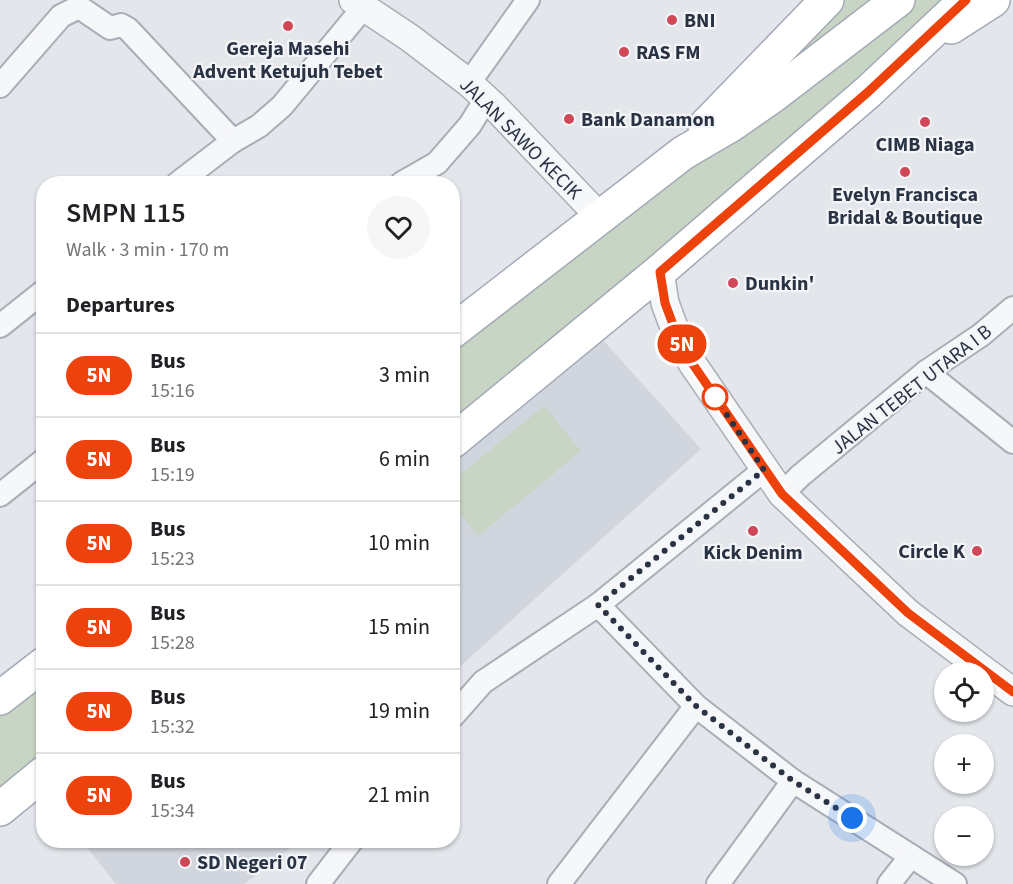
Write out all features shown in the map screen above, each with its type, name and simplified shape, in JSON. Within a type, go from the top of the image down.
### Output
[{"type":"main road","points":[[683,153],[719,110],[827,0]]},
{"type":"main road","points":[[460,325],[683,153],[731,125],[774,95],[898,0]]},
{"type":"main road","points":[[460,435],[660,272],[914,51],[966,0]]},
{"type":"main road","points":[[914,51],[993,0]]},
{"type":"main road","points":[[0,698],[36,670]]},
{"type":"main road","points":[[0,809],[36,780]]},
{"type":"street","points":[[414,176],[437,163],[470,125],[477,91],[528,0]]},
{"type":"street","points":[[187,176],[233,141],[259,126],[282,106],[358,4]]},
{"type":"street","name":"JALAN SAWO KECIK","points":[[358,4],[410,38],[477,91],[599,216]]},
{"type":"street","points":[[0,86],[61,16],[79,7],[110,28],[121,25],[128,29],[233,141]]},
{"type":"street","points":[[660,272],[665,303],[692,363],[782,494],[908,613],[1013,692]]},
{"type":"street","points":[[0,326],[36,297]]},
{"type":"street","name":"JALAN TEBET UTARA I B","points":[[782,494],[800,476],[926,372],[981,335],[1013,308]]},
{"type":"street","points":[[926,372],[1013,442]]},
{"type":"street","points":[[0,495],[36,466]]},
{"type":"street","points":[[460,708],[483,682],[598,605],[764,470]]},
{"type":"street","points":[[598,605],[696,706],[793,781],[955,884]]},
{"type":"street","points":[[558,884],[696,706]]},
{"type":"street","points":[[718,884],[793,781]]},
{"type":"street","points":[[318,884],[346,848]]},
{"type":"street","points":[[890,884],[911,856]]},
{"type":"shaded area","points":[[593,329],[701,449],[460,667],[460,436]]},
{"type":"shaded area","name":"SD Negeri 07","points":[[87,848],[291,848],[244,884],[116,884]]},
{"type":"green space","points":[[827,0],[966,0],[460,435],[460,326],[683,153]]},
{"type":"green space","points":[[544,406],[581,451],[478,536],[460,514],[460,474]]},
{"type":"green space","points":[[36,669],[36,779],[0,809],[0,697]]},
{"type":"bus line","name":"5N","points":[[966,0],[868,92],[660,272],[665,303],[675,330],[692,363],[782,494],[908,613],[1013,692]]},
{"type":"place","name":"BNI","points":[[672,20]]},
{"type":"place","name":"Gereja Masehi Advent Ketujuh Tebet","points":[[288,26]]},
{"type":"place","name":"RAS FM","points":[[624,52]]},
{"type":"place","name":"Bank Danamon","points":[[569,119]]},
{"type":"place","name":"CIMB Niaga","points":[[925,122]]},
{"type":"place","name":"Evelyn Francisca Bridal & Boutique","points":[[905,172]]},
{"type":"place","name":"Dunkin'","points":[[733,283]]},
{"type":"place","name":"Kick Denim","points":[[753,531]]},
{"type":"place","name":"Circle K","points":[[977,551]]},
{"type":"place","name":"SD Negeri 07","points":[[185,862]]},
{"type":"route","points":[[715,397],[764,470],[598,605],[696,706],[793,781],[852,818]]}]
